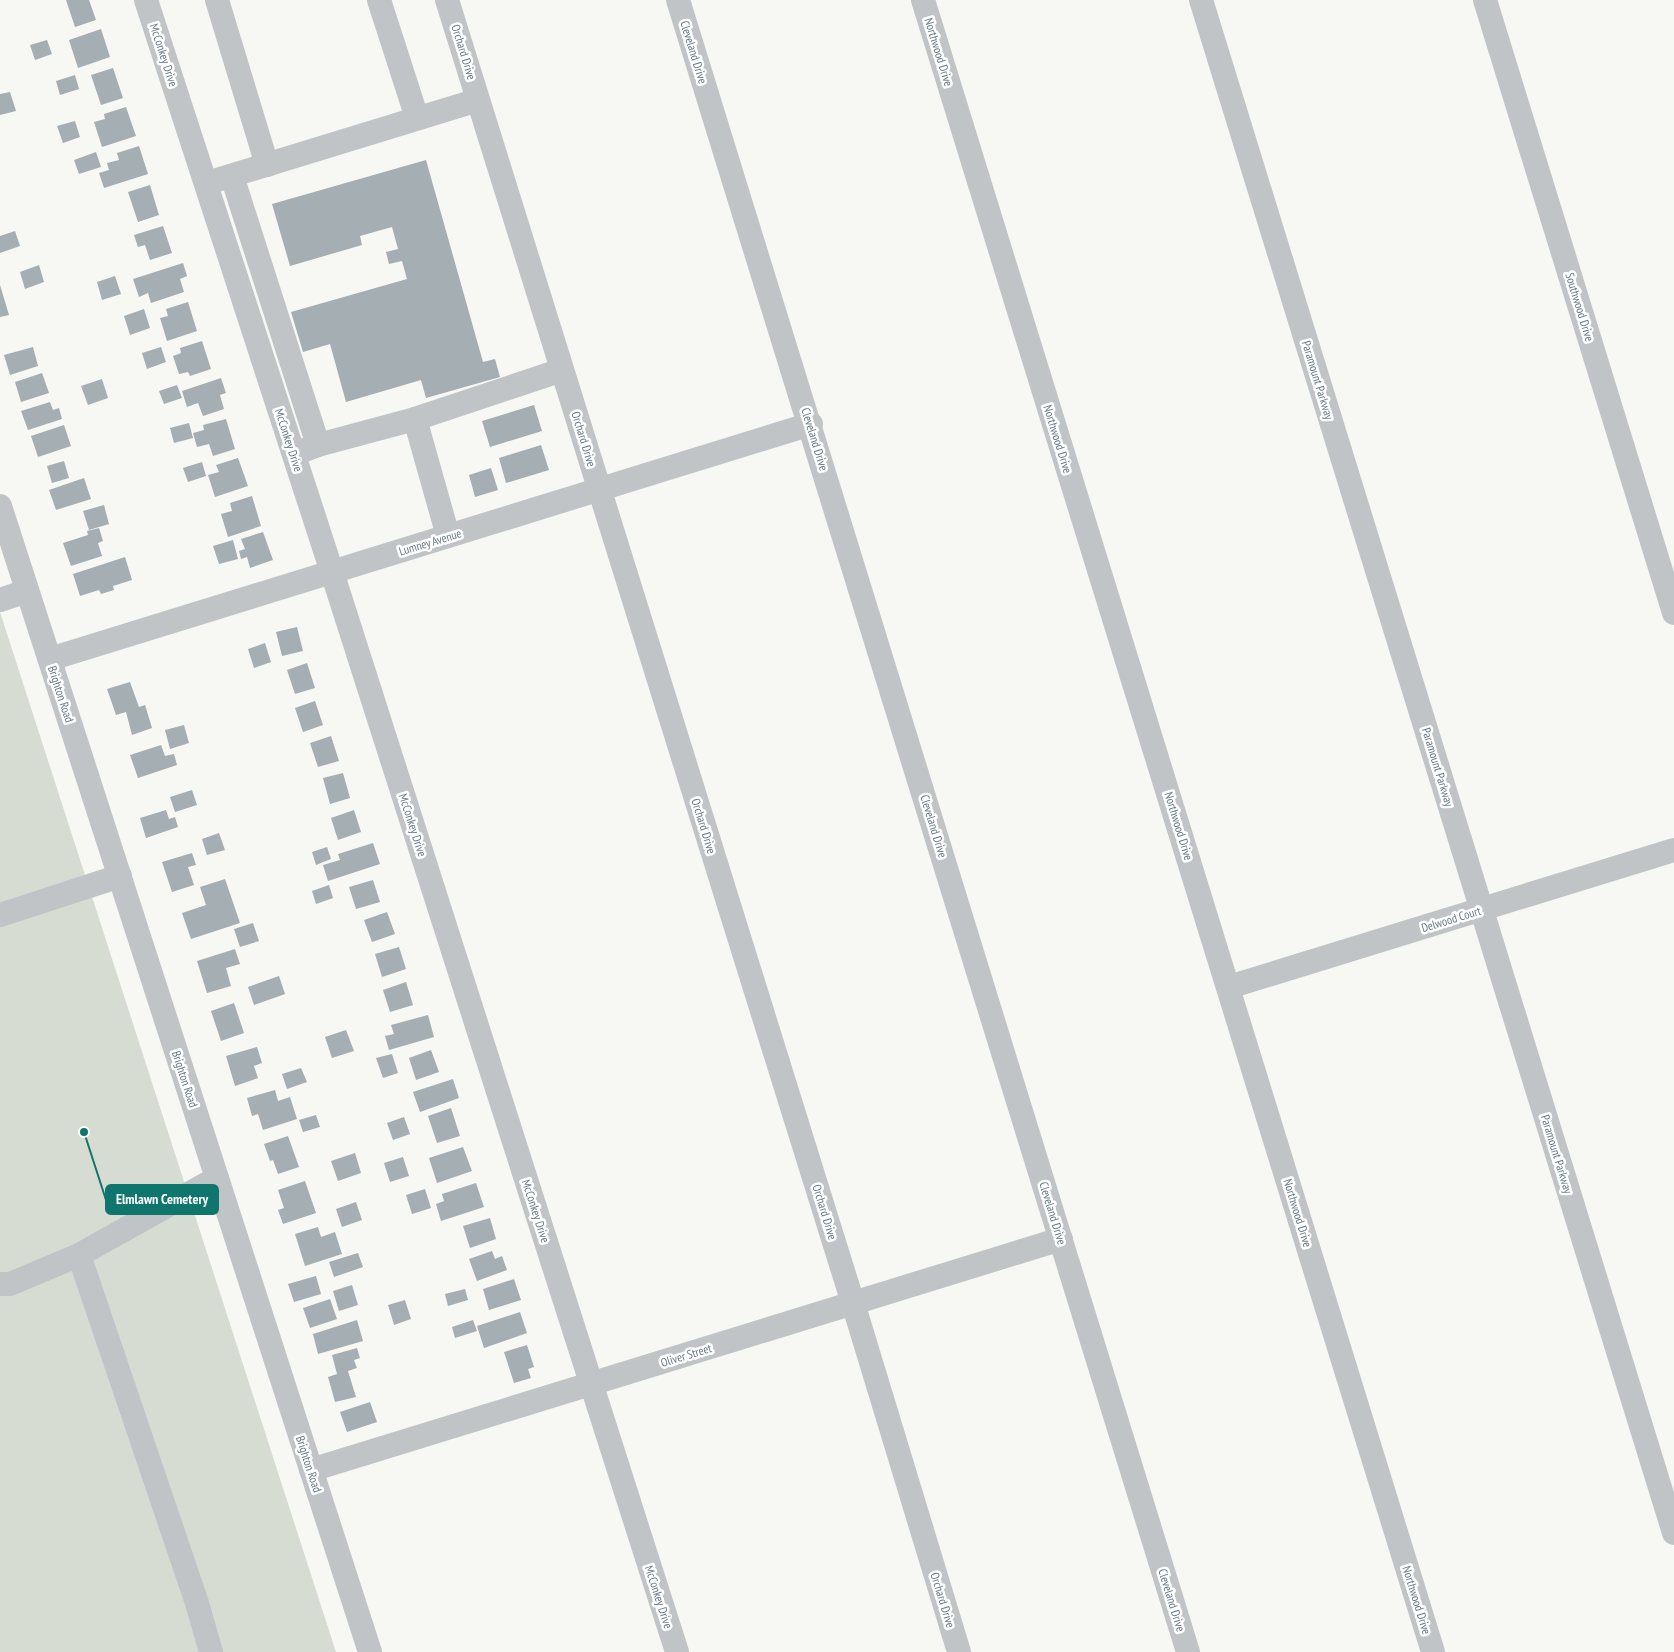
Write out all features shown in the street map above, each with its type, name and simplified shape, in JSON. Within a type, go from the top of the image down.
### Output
[{"type":"street","name":"McConkey Drive","points":[[146,0],[332,572],[677,1652]]},
{"type":"street","points":[[217,0],[267,165]]},
{"type":"street","points":[[379,0],[417,118]]},
{"type":"street","name":"Orchard Drive","points":[[447,0],[853,1303],[959,1652]]},
{"type":"street","name":"Cleveland Drive","points":[[678,0],[811,424],[1188,1652]]},
{"type":"street","name":"Northwood Drive","points":[[923,0],[1433,1652]]},
{"type":"street","name":"Paramount Parkway","points":[[1201,0],[1674,1533]]},
{"type":"street","name":"Southwood Drive","points":[[1485,0],[1674,613]]},
{"type":"street","points":[[206,184],[478,100]]},
{"type":"street","points":[[232,176],[318,445]]},
{"type":"street","points":[[294,454],[318,445],[415,419],[562,370]]},
{"type":"street","points":[[415,419],[448,536]]},
{"type":"street","name":"Lumney Avenue","points":[[50,659],[811,424]]},
{"type":"street","name":"Brighton Road","points":[[0,506],[370,1652]]},
{"type":"street","points":[[0,600],[28,591]]},
{"type":"street","name":"Delwood Court","points":[[1229,987],[1674,850]]},
{"type":"street","points":[[0,915],[120,876]]},
{"type":"street","points":[[3,1288],[79,1255],[217,1178]]},
{"type":"street","name":"Oliver Street","points":[[311,1470],[1061,1239]]},
{"type":"street","points":[[79,1255],[198,1603],[211,1652]]},
{"type":"shaded area","points":[[0,612],[336,1652],[0,1652]]},
{"type":"building","points":[[66,0],[89,0],[96,20],[75,27]]},
{"type":"building","points":[[101,29],[110,57],[78,68],[69,40]]},
{"type":"building","points":[[47,40],[52,54],[35,60],[30,45]]},
{"type":"building","points":[[113,68],[123,98],[101,105],[91,75]]},
{"type":"building","points":[[75,75],[79,89],[60,95],[56,81]]},
{"type":"building","points":[[10,92],[16,111],[0,115],[0,94]]},
{"type":"building","points":[[126,107],[136,136],[102,147],[94,122],[105,119],[104,114]]},
{"type":"building","points":[[75,121],[80,137],[63,143],[57,126]]},
{"type":"building","points":[[139,146],[148,174],[104,188],[99,173],[109,170],[107,163],[119,160],[117,153]]},
{"type":"building","points":[[96,152],[101,167],[79,174],[74,160]]},
{"type":"building","points":[[426,160],[483,362],[495,359],[500,377],[426,398],[421,380],[346,402],[330,344],[303,352],[291,312],[407,279],[402,261],[389,264],[386,252],[398,249],[392,227],[360,236],[362,245],[290,266],[272,204]]},
{"type":"building","points":[[150,185],[159,215],[138,222],[128,192]]},
{"type":"building","points":[[163,226],[172,253],[150,260],[145,245],[138,247],[134,235]]},
{"type":"building","points":[[15,231],[20,246],[0,253],[0,236]]},
{"type":"building","points":[[183,263],[187,276],[180,279],[184,292],[151,303],[148,293],[139,297],[133,279]]},
{"type":"building","points":[[39,265],[44,282],[25,289],[20,272]]},
{"type":"building","points":[[115,276],[121,294],[102,300],[97,282]]},
{"type":"building","points":[[0,285],[9,315],[0,317]]},
{"type":"building","points":[[188,302],[197,331],[167,341],[160,318],[168,316],[166,309]]},
{"type":"building","points":[[144,309],[150,328],[130,335],[124,316]]},
{"type":"building","points":[[202,341],[211,369],[190,376],[188,372],[179,374],[173,356],[181,353],[180,348]]},
{"type":"building","points":[[33,347],[38,366],[10,375],[4,355]]},
{"type":"building","points":[[161,347],[166,362],[147,369],[142,353]]},
{"type":"building","points":[[42,373],[49,393],[21,402],[15,382]]},
{"type":"building","points":[[221,378],[226,393],[220,395],[224,409],[203,416],[198,403],[187,407],[182,391]]},
{"type":"building","points":[[102,379],[108,398],[88,405],[81,386]]},
{"type":"building","points":[[177,385],[182,398],[164,404],[159,391]]},
{"type":"building","points":[[50,402],[53,410],[59,408],[62,419],[28,430],[21,411]]},
{"type":"building","points":[[534,405],[542,431],[490,447],[482,421]]},
{"type":"building","points":[[226,419],[235,449],[213,456],[209,444],[197,447],[193,433],[204,430],[203,425]]},
{"type":"building","points":[[189,423],[193,438],[174,443],[170,428]]},
{"type":"building","points":[[64,425],[71,446],[38,457],[31,436]]},
{"type":"building","points":[[541,445],[549,470],[506,483],[499,458]]},
{"type":"building","points":[[238,458],[248,486],[215,497],[208,475],[219,472],[216,465]]},
{"type":"building","points":[[64,461],[69,478],[52,483],[47,466]]},
{"type":"building","points":[[202,462],[206,476],[188,482],[183,468]]},
{"type":"building","points":[[491,468],[498,490],[475,497],[469,475]]},
{"type":"building","points":[[84,478],[91,499],[56,510],[49,490]]},
{"type":"building","points":[[252,496],[261,526],[228,537],[221,514],[232,511],[230,503]]},
{"type":"building","points":[[104,505],[109,524],[89,530],[83,511]]},
{"type":"building","points":[[99,528],[103,541],[98,543],[102,556],[71,566],[63,543],[88,535],[87,531]]},
{"type":"building","points":[[263,532],[273,560],[250,568],[247,557],[241,559],[239,551],[245,549],[241,539]]},
{"type":"building","points":[[233,540],[238,559],[219,564],[213,546]]},
{"type":"building","points":[[125,557],[132,580],[113,586],[114,590],[101,594],[99,590],[80,596],[73,574]]},
{"type":"building","points":[[297,627],[303,651],[282,656],[276,632]]},
{"type":"building","points":[[265,643],[271,662],[254,668],[248,649]]},
{"type":"building","points":[[307,663],[315,688],[295,694],[287,670]]},
{"type":"building","points":[[130,682],[139,707],[145,705],[152,728],[132,735],[126,712],[116,715],[107,689]]},
{"type":"building","points":[[315,701],[323,725],[303,732],[295,708]]},
{"type":"building","points":[[184,725],[189,743],[170,749],[165,730]]},
{"type":"building","points":[[331,736],[339,761],[318,767],[310,743]]},
{"type":"building","points":[[161,745],[165,756],[174,754],[177,765],[138,778],[130,755]]},
{"type":"building","points":[[343,773],[350,798],[330,804],[323,778]]},
{"type":"building","points":[[192,790],[197,805],[175,812],[170,797]]},
{"type":"building","points":[[166,810],[169,819],[175,817],[178,827],[146,838],[140,818]]},
{"type":"building","points":[[354,810],[361,832],[338,840],[331,818]]},
{"type":"building","points":[[219,833],[225,850],[207,855],[202,839]]},
{"type":"building","points":[[373,843],[380,864],[328,881],[323,865],[340,860],[338,854]]},
{"type":"building","points":[[327,847],[331,859],[316,865],[312,852]]},
{"type":"building","points":[[192,853],[196,865],[188,867],[194,885],[172,892],[162,862]]},
{"type":"building","points":[[225,879],[240,923],[191,939],[182,913],[206,905],[200,887]]},
{"type":"building","points":[[373,880],[380,902],[356,909],[349,887]]},
{"type":"building","points":[[329,885],[333,898],[316,904],[312,891]]},
{"type":"building","points":[[387,912],[395,934],[372,942],[364,920]]},
{"type":"building","points":[[253,923],[259,941],[240,947],[234,929]]},
{"type":"building","points":[[399,947],[406,969],[382,977],[375,954]]},
{"type":"building","points":[[235,949],[240,964],[226,968],[231,986],[207,993],[197,961]]},
{"type":"building","points":[[279,976],[285,994],[254,1005],[248,987]]},
{"type":"building","points":[[406,982],[413,1005],[390,1012],[383,990]]},
{"type":"building","points":[[234,1003],[244,1033],[221,1041],[211,1011]]},
{"type":"building","points":[[428,1015],[434,1037],[389,1050],[385,1036],[394,1034],[391,1025]]},
{"type":"building","points":[[346,1030],[354,1051],[332,1058],[325,1037]]},
{"type":"building","points":[[257,1047],[262,1063],[254,1066],[258,1078],[235,1086],[226,1056]]},
{"type":"building","points":[[431,1050],[439,1072],[416,1080],[409,1058]]},
{"type":"building","points":[[392,1054],[398,1073],[383,1078],[376,1058]]},
{"type":"building","points":[[301,1068],[307,1082],[287,1089],[282,1074]]},
{"type":"building","points":[[453,1079],[459,1098],[420,1112],[413,1092]]},
{"type":"building","points":[[275,1090],[278,1101],[290,1097],[297,1119],[263,1130],[258,1114],[252,1116],[247,1098]]},
{"type":"building","points":[[451,1108],[460,1136],[437,1143],[428,1116]]},
{"type":"building","points":[[316,1115],[320,1127],[303,1132],[299,1120]]},
{"type":"building","points":[[404,1117],[410,1134],[393,1140],[387,1123]]},
{"type":"building","points":[[288,1136],[299,1167],[278,1174],[273,1160],[270,1161],[264,1144]]},
{"type":"building","points":[[463,1147],[472,1171],[437,1183],[429,1158]]},
{"type":"building","points":[[355,1153],[361,1173],[338,1181],[331,1161]]},
{"type":"building","points":[[403,1157],[409,1176],[390,1182],[384,1163]]},
{"type":"building","points":[[305,1181],[316,1213],[283,1224],[278,1210],[284,1208],[278,1190]]},
{"type":"building","points":[[476,1183],[484,1207],[441,1221],[436,1204],[444,1201],[442,1194]]},
{"type":"building","points":[[425,1189],[431,1208],[412,1214],[406,1195]]},
{"type":"building","points":[[356,1202],[362,1220],[342,1227],[336,1209]]},
{"type":"building","points":[[490,1218],[496,1239],[470,1248],[463,1226]]},
{"type":"building","points":[[318,1227],[321,1237],[335,1232],[342,1254],[305,1266],[295,1234]]},
{"type":"building","points":[[492,1251],[495,1259],[502,1256],[507,1270],[477,1281],[469,1259]]},
{"type":"building","points":[[358,1253],[363,1267],[334,1277],[329,1262]]},
{"type":"building","points":[[316,1276],[321,1294],[294,1302],[288,1284]]},
{"type":"building","points":[[514,1279],[521,1300],[489,1310],[483,1289]]},
{"type":"building","points":[[352,1285],[358,1305],[339,1311],[333,1291]]},
{"type":"building","points":[[465,1289],[468,1300],[448,1306],[445,1294]]},
{"type":"building","points":[[330,1299],[337,1319],[310,1328],[303,1308]]},
{"type":"building","points":[[405,1300],[411,1319],[394,1325],[388,1305]]},
{"type":"building","points":[[520,1312],[527,1333],[484,1348],[477,1326]]},
{"type":"building","points":[[357,1320],[363,1341],[318,1354],[313,1334]]},
{"type":"building","points":[[473,1320],[477,1331],[455,1338],[452,1327]]},
{"type":"building","points":[[527,1345],[534,1367],[528,1369],[531,1378],[514,1383],[504,1352]]},
{"type":"building","points":[[357,1348],[360,1358],[354,1360],[357,1368],[348,1371],[356,1397],[335,1402],[328,1377],[337,1374],[332,1355]]},
{"type":"building","points":[[370,1402],[377,1422],[347,1432],[340,1412]]},
{"type":"place","name":"Elmlawn Cemetery","points":[[84,1132]]}]
